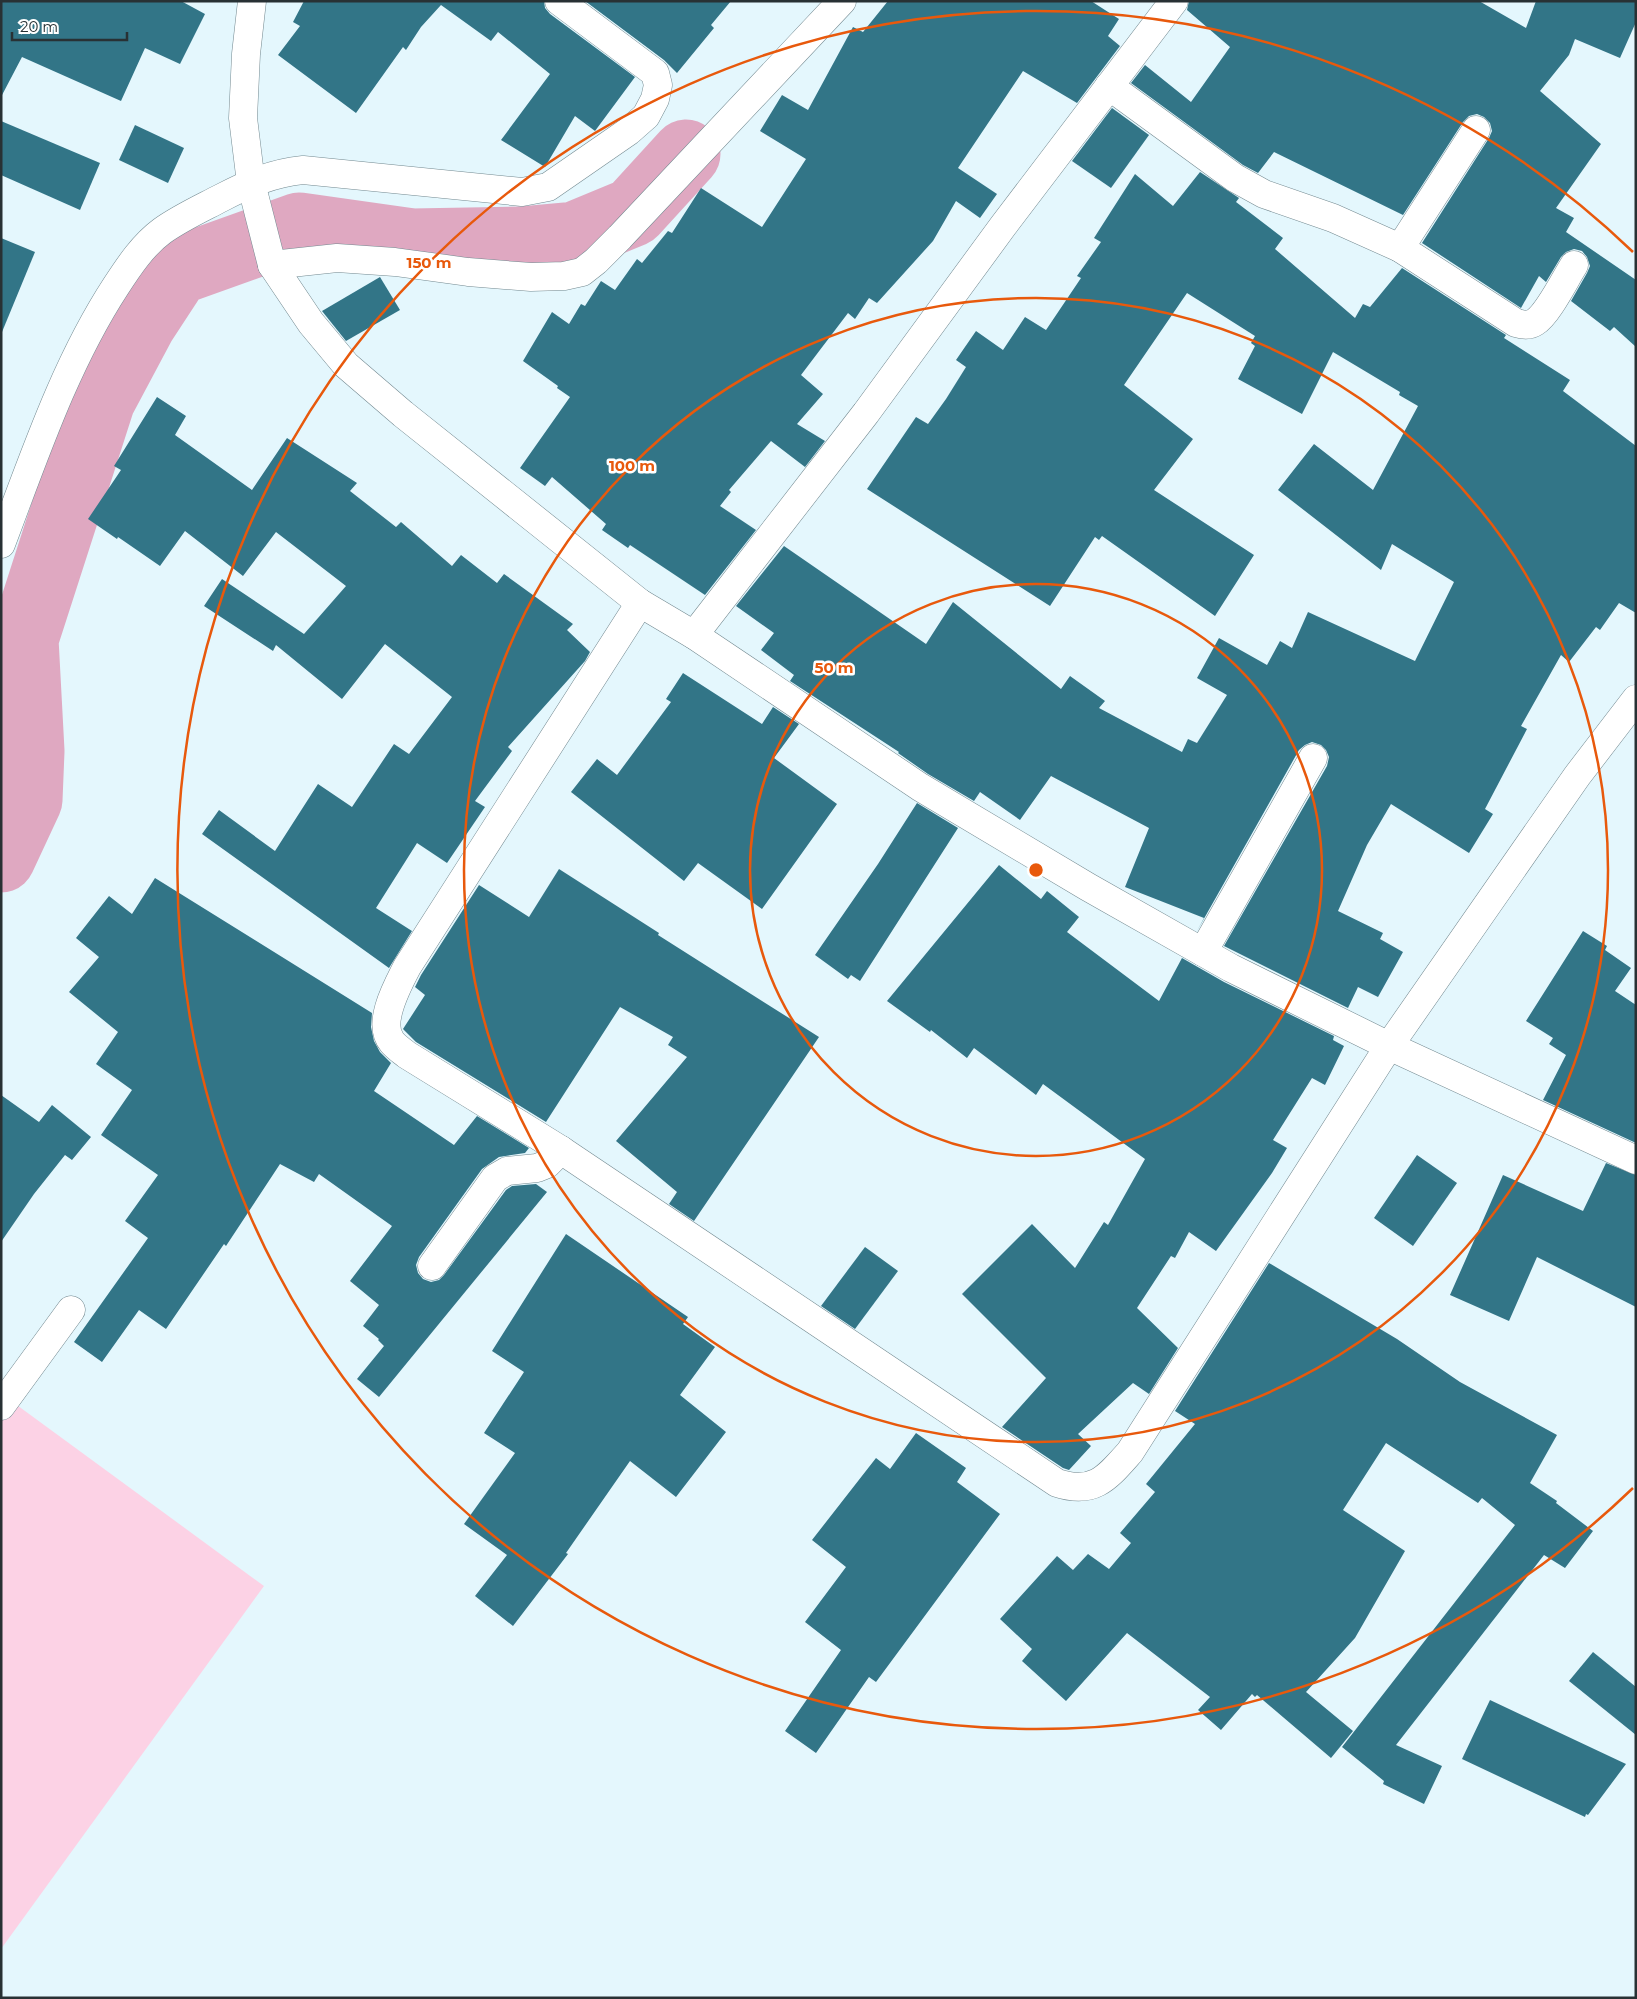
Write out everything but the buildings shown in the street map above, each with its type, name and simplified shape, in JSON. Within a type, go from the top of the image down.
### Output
[{"type":"street","points":[[252,1],[246,54],[243,118],[252,188],[270,260],[311,323],[346,364],[403,414],[640,603],[694,636],[920,787],[1203,952],[1290,998],[1636,1160]]},
{"type":"street","points":[[1,544],[65,382],[100,310],[132,261],[161,231],[205,206],[252,188],[271,175],[303,170],[522,192],[548,188],[629,131],[646,116],[655,99],[658,85],[655,73],[559,1]]},
{"type":"street","points":[[270,260],[337,258],[395,262],[468,272],[531,277],[564,276],[582,272],[596,262],[620,237],[842,1]]},
{"type":"street","points":[[694,636],[866,413],[1003,226],[1174,1]]},
{"type":"street","points":[[1109,86],[1242,182],[1264,194],[1332,218],[1400,248],[1516,323],[1525,326],[1534,323],[1542,316],[1574,265]]},
{"type":"street","points":[[1400,248],[1476,130]]},
{"type":"street","points":[[640,603],[407,968],[390,1004],[386,1024],[390,1040],[407,1055],[560,1150],[1057,1483],[1074,1489],[1096,1484],[1113,1471],[1130,1452],[1389,1046],[1577,776],[1636,699]]},
{"type":"street","points":[[1203,952],[1313,758]]},
{"type":"street","points":[[432,1266],[495,1178],[507,1171],[537,1168],[547,1164],[560,1150]]},
{"type":"street","points":[[1,1406],[71,1310]]},
{"type":"shaded area","points":[[10,1400],[264,1586],[1,1949],[1,1412]]},
{"type":"waterway","points":[[1,858],[28,800],[30,751],[24,639],[101,400],[142,323],[176,271],[299,227],[412,243],[520,241],[575,236],[633,212],[686,154]]}]
